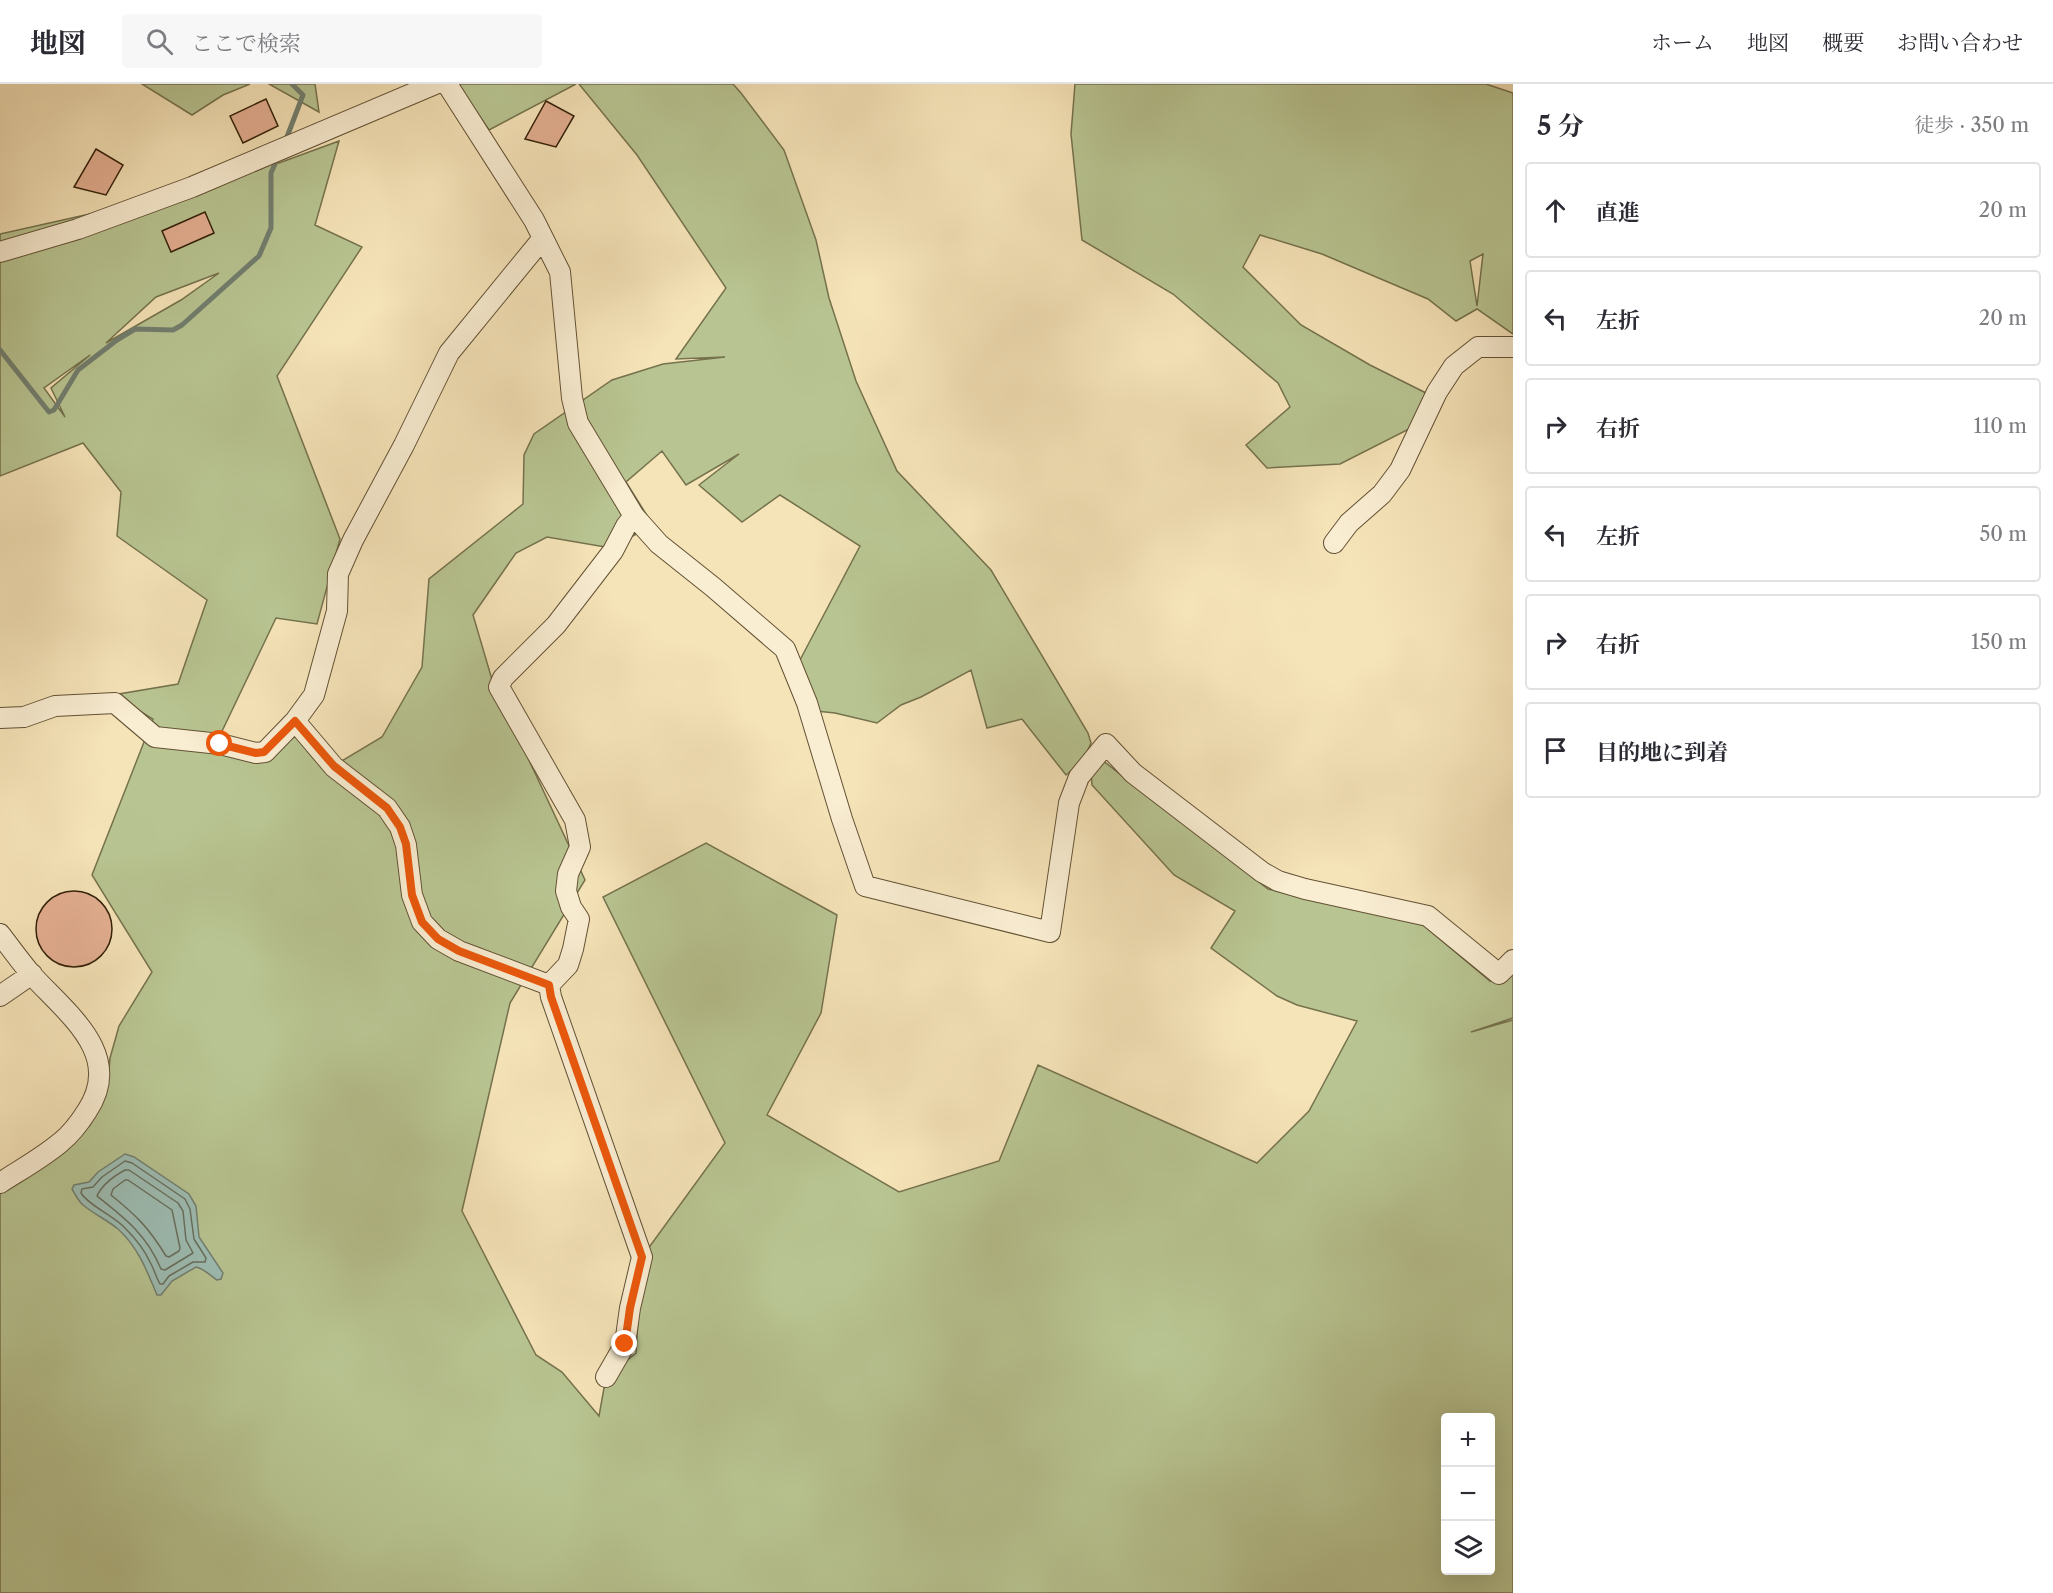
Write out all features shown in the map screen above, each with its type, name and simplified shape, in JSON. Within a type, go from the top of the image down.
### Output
[{"type":"street","points":[[0,252],[78,229],[192,187],[435,84]]},
{"type":"street","points":[[447,84],[534,220],[560,272],[572,398],[578,423],[634,516],[659,544],[785,649],[807,703],[842,819],[866,886],[1050,932],[1069,802],[1079,777],[1106,744],[1133,773],[1262,872],[1278,881],[1428,916],[1499,974],[1513,960]]},
{"type":"street","points":[[0,718],[24,717],[55,706],[115,703],[155,737],[220,744],[256,753],[264,752],[295,721],[314,695],[337,611],[338,574],[353,540],[405,445],[449,353],[543,238]]},
{"type":"street","points":[[1334,543],[1350,523],[1382,494],[1400,470],[1437,392],[1454,366],[1478,347],[1513,347]]},
{"type":"street","points":[[549,985],[568,965],[573,949],[579,919],[571,907],[566,891],[568,874],[580,847],[575,820],[499,687],[503,678],[556,625],[613,551],[634,516]]},
{"type":"street","points":[[295,721],[334,766],[387,808],[400,827],[406,844],[412,895],[422,922],[438,939],[459,951],[549,985]]},
{"type":"street","points":[[0,934],[32,974],[82,1029],[96,1051],[101,1073],[96,1098],[81,1121],[61,1142],[0,1183]]},
{"type":"street","points":[[0,996],[32,974]]},
{"type":"street","points":[[549,985],[551,997],[642,1257],[630,1308],[625,1344],[606,1377]]},
{"type":"green space","points":[[142,84],[250,84],[223,95],[192,115]]},
{"type":"green space","points":[[269,84],[315,84],[319,112]]},
{"type":"green space","points":[[576,84],[489,130],[458,85]]},
{"type":"green space","points":[[579,84],[733,84],[741,93],[784,150],[816,240],[829,298],[856,381],[897,471],[991,570],[1088,733],[1091,743],[1083,761],[1066,775],[1022,719],[987,728],[971,670],[901,705],[877,723],[816,711],[800,660],[860,546],[780,495],[742,522],[699,485],[739,454],[686,485],[662,451],[626,482],[653,525],[611,548],[547,537],[516,553],[473,615],[493,683],[585,880],[510,1003],[462,1211],[536,1355],[562,1372],[599,1416],[606,1377],[636,1353],[642,1257],[725,1143],[603,897],[706,843],[837,915],[821,1013],[767,1115],[899,1192],[999,1161],[1038,1065],[1257,1163],[1309,1111],[1357,1021],[1297,1005],[1277,996],[1211,948],[1235,911],[1174,875],[1092,785],[1091,773],[1102,760],[1268,889],[1423,925],[1490,981],[1513,966],[1513,1018],[1471,1032],[1513,1020],[1513,1593],[0,1593],[0,1194],[55,1157],[90,1125],[107,1091],[110,1058],[119,1026],[152,972],[92,875],[153,719],[113,695],[178,684],[207,600],[117,536],[121,492],[83,443],[0,476],[0,234],[215,186],[265,163],[279,163],[339,141],[315,225],[362,247],[277,376],[340,539],[317,624],[276,618],[214,748],[260,762],[293,735],[335,765],[382,737],[422,667],[429,579],[523,504],[524,455],[534,434],[612,380],[663,364],[725,357],[676,359],[726,288],[637,155]],"holes":[[[219,273],[181,300],[106,343],[156,297]],[[90,355],[51,388],[65,417],[44,388]]]},
{"type":"green space","points":[[1075,84],[1486,84],[1513,93],[1513,334],[1477,309],[1456,321],[1428,299],[1322,254],[1260,235],[1243,267],[1301,325],[1370,365],[1426,393],[1415,426],[1340,464],[1267,468],[1246,445],[1290,407],[1278,383],[1173,294],[1082,240],[1071,134]],"holes":[[[1483,254],[1477,306],[1470,261]]]},
{"type":"water","points":[[125,1154],[134,1157],[189,1194],[196,1206],[199,1237],[223,1273],[221,1279],[217,1280],[196,1267],[172,1281],[161,1295],[157,1295],[141,1260],[125,1236],[80,1202],[72,1189],[74,1185],[89,1182],[98,1172]]},
{"type":"building","points":[[266,99],[278,126],[243,143],[230,116]]},
{"type":"building","points":[[546,101],[574,116],[556,147],[525,139]]},
{"type":"building","points":[[96,149],[123,165],[106,195],[74,187]]},
{"type":"building","points":[[205,212],[214,233],[171,252],[162,231]]},
{"type":"building","points":[[74,891],[88,894],[101,902],[109,915],[112,929],[109,943],[101,956],[88,964],[74,967],[60,964],[47,956],[39,943],[36,929],[39,915],[47,902],[60,894]]},
{"type":"waterway","points":[[285,142],[303,95],[292,84]]},
{"type":"waterway","points":[[0,350],[49,412],[54,410],[78,370],[117,340],[135,329],[173,330],[182,325],[259,256],[271,228],[271,173],[279,155]]},
{"type":"route","points":[[220,744],[256,753],[264,752],[295,721],[334,766],[387,808],[400,827],[406,844],[412,895],[422,922],[438,939],[459,951],[549,985],[551,997],[642,1257],[630,1308],[625,1344]]}]
